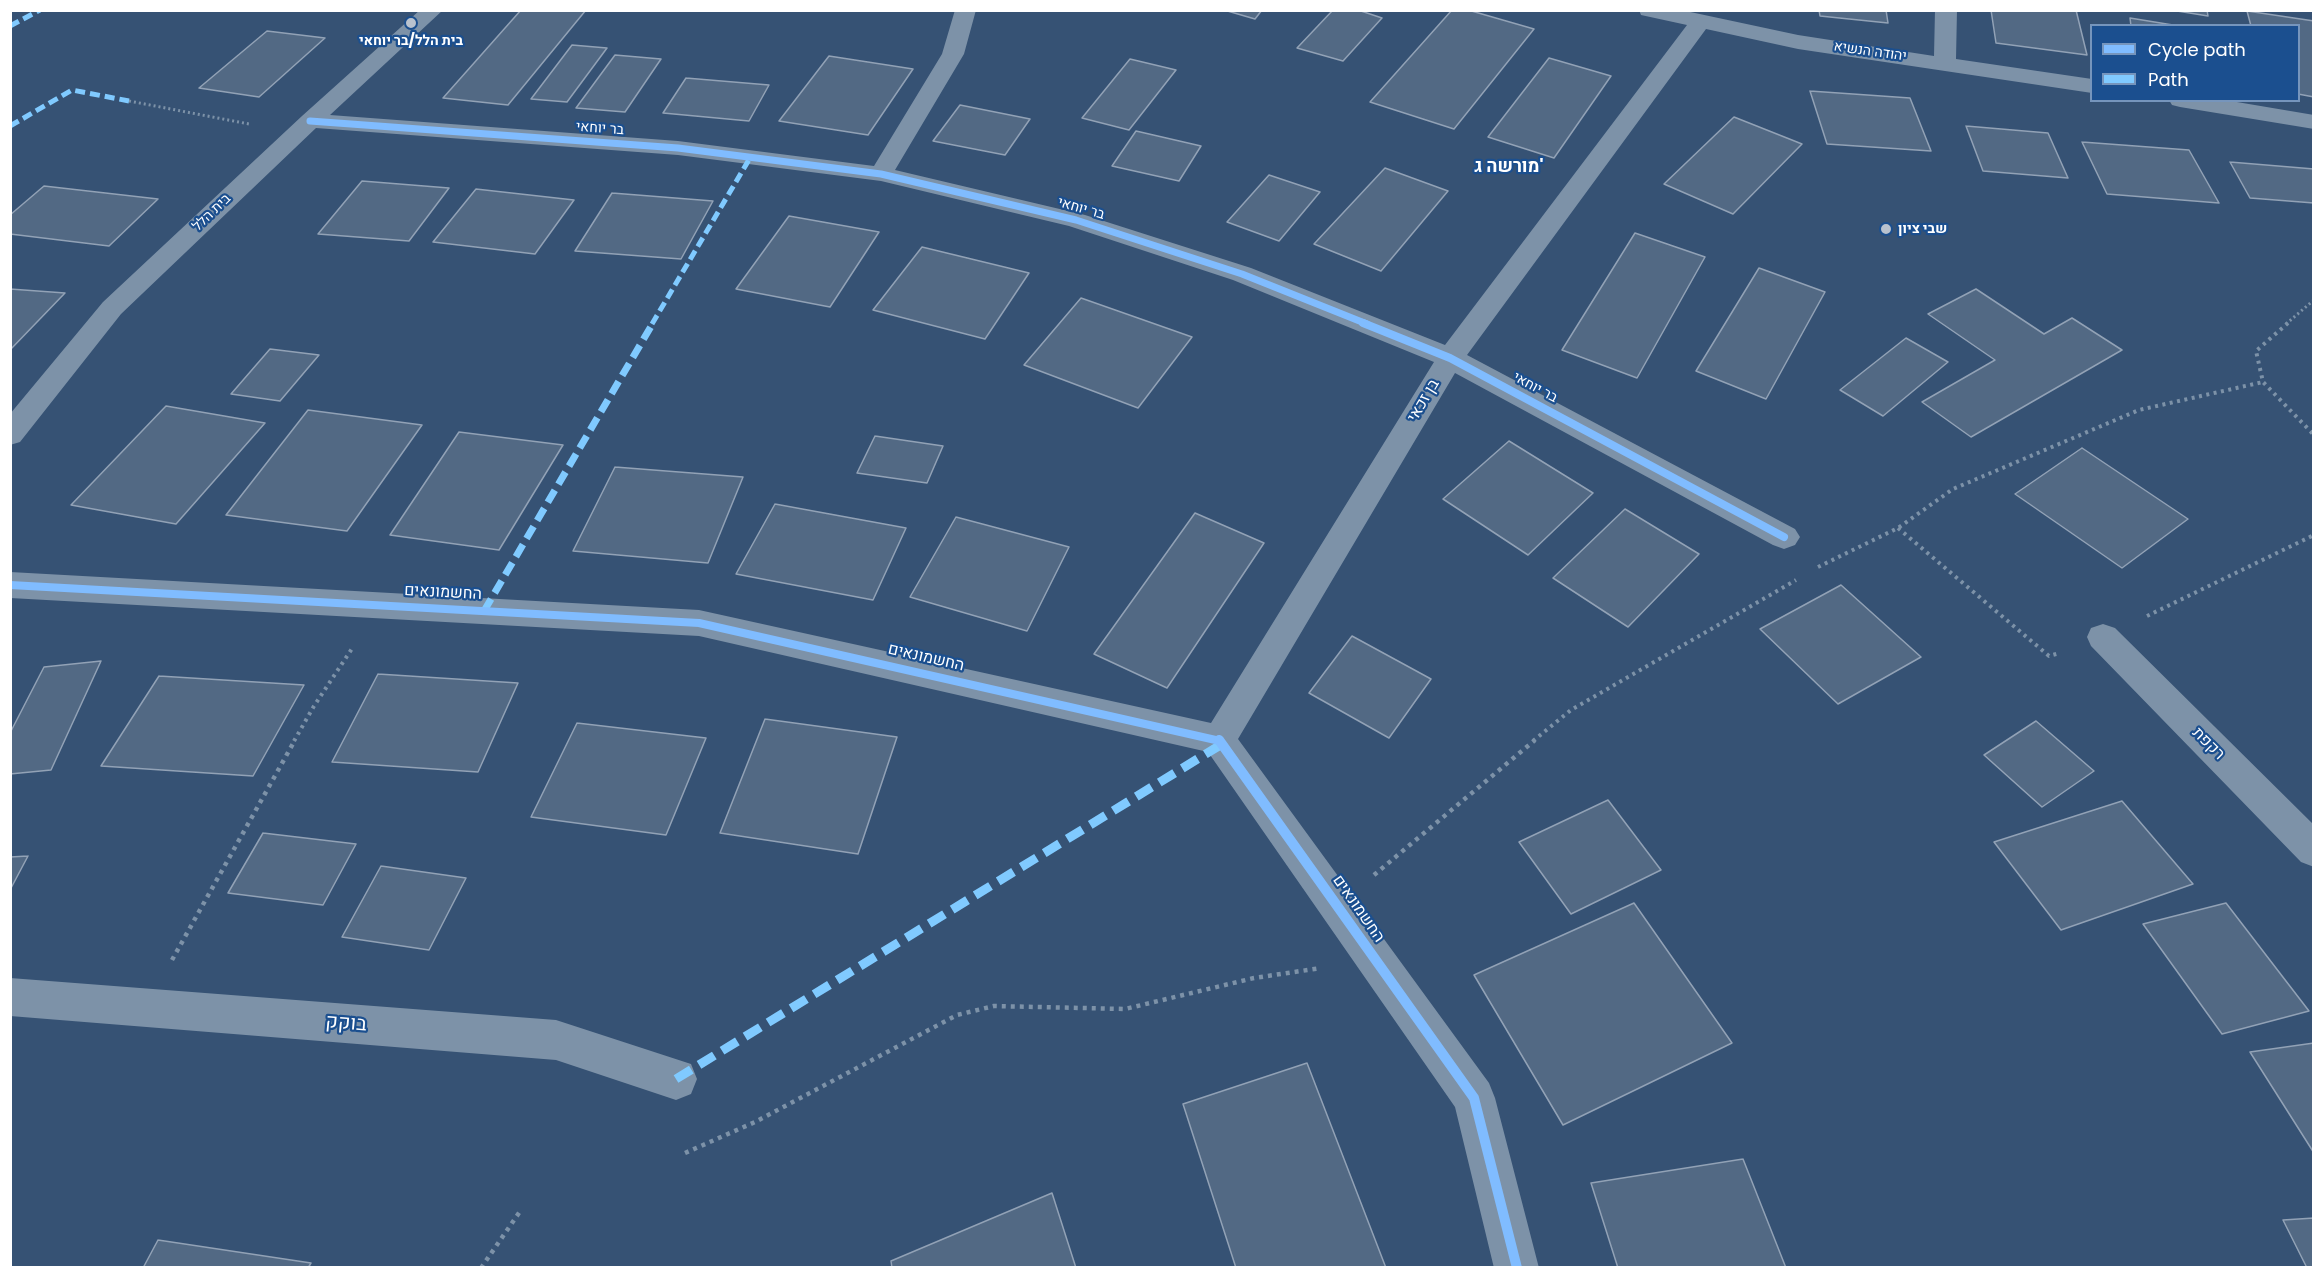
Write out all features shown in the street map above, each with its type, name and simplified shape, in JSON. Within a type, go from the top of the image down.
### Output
[{"type":"street","name":"בית הלל","points":[[10,435],[112,308],[303,127],[434,10]]},
{"type":"street","points":[[881,174],[953,54],[966,10]]},
{"type":"street","name":"יהודה הנשיא","points":[[1649,10],[1798,42],[2090,86]]},
{"type":"street","points":[[1945,63],[1946,10]]},
{"type":"street","name":"בן זכאי","points":[[1219,740],[1450,358],[1699,22]]},
{"type":"street","points":[[2192,102],[2313,122]]},
{"type":"street","name":"בר יוחאי","points":[[303,127],[678,148],[881,174],[1076,220],[1242,274],[1450,358],[1784,537]]},
{"type":"street","name":"החשמונאים","points":[[10,585],[699,623],[1219,740],[1474,1098],[1517,1268]]},
{"type":"street","name":"רקפת","points":[[2103,637],[2313,850]]},
{"type":"street","name":"בוקק","points":[[10,997],[556,1040],[676,1079]]},
{"type":"path","points":[[129,101],[303,127]]},
{"type":"path","points":[[2313,300],[2256,351],[2263,382],[2313,435]]},
{"type":"path","points":[[1809,573],[1898,528],[1953,489],[2139,410],[2263,382]]},
{"type":"path","points":[[1337,906],[1571,710],[1798,579]]},
{"type":"path","points":[[146,1008],[314,706],[381,605]]},
{"type":"path","points":[[685,1153],[755,1122],[957,1015],[994,1006],[1125,1009],[1254,978],[1375,960]]},
{"type":"path","points":[[482,1268],[520,1210]]},
{"type":"building","points":[[521,10],[586,10],[508,105],[443,98]]},
{"type":"building","points":[[1224,10],[1262,10],[1255,19]]},
{"type":"building","points":[[1333,10],[1358,10],[1382,18],[1343,61],[1297,48]]},
{"type":"building","points":[[1452,10],[1468,10],[1534,29],[1454,129],[1370,102]]},
{"type":"building","points":[[1819,10],[1886,10],[1888,23],[1820,16]]},
{"type":"building","points":[[1991,10],[2076,10],[2087,55],[1996,43]]},
{"type":"building","points":[[2171,10],[2207,10],[2208,16]]},
{"type":"building","points":[[2247,11],[2314,21],[2314,97],[2300,94],[2300,24],[2250,24]]},
{"type":"building","points":[[2130,18],[2167,24],[2131,24]]},
{"type":"building","points":[[267,31],[325,38],[259,97],[199,88]]},
{"type":"building","points":[[572,45],[607,48],[567,102],[531,99]]},
{"type":"building","points":[[615,55],[661,59],[625,112],[576,108]]},
{"type":"building","points":[[829,56],[913,69],[868,135],[779,121]]},
{"type":"building","points":[[1549,58],[1611,76],[1554,158],[1488,137]]},
{"type":"building","points":[[1130,59],[1176,70],[1129,130],[1082,118]]},
{"type":"building","points":[[686,78],[769,85],[749,121],[663,113]]},
{"type":"building","points":[[1810,91],[1910,98],[1931,151],[1827,144]]},
{"type":"building","points":[[960,105],[1030,119],[1005,155],[933,141]]},
{"type":"building","points":[[1734,117],[1802,144],[1733,214],[1664,184]]},
{"type":"building","points":[[1966,126],[2048,133],[2068,178],[1983,171]]},
{"type":"building","points":[[1136,131],[1201,146],[1179,181],[1112,166]]},
{"type":"building","points":[[2082,142],[2189,150],[2219,203],[2107,194]]},
{"type":"building","points":[[2230,162],[2314,169],[2314,203],[2250,198]]},
{"type":"building","points":[[1385,168],[1448,191],[1381,271],[1314,244]]},
{"type":"building","points":[[1269,175],[1320,192],[1279,241],[1227,222]]},
{"type":"building","points":[[362,181],[449,188],[409,241],[318,234]]},
{"type":"building","points":[[44,186],[158,199],[109,246],[10,234],[10,215]]},
{"type":"building","points":[[476,189],[574,200],[535,254],[433,242]]},
{"type":"building","points":[[612,193],[713,201],[681,259],[575,251]]},
{"type":"building","points":[[789,216],[879,232],[830,307],[736,289]]},
{"type":"building","points":[[1635,233],[1705,257],[1637,378],[1562,350]]},
{"type":"building","points":[[922,247],[1029,273],[985,339],[873,310]]},
{"type":"building","points":[[1759,268],[1825,292],[1766,399],[1696,371]]},
{"type":"building","points":[[10,289],[65,293],[10,350]]},
{"type":"building","points":[[1976,289],[2044,334],[2072,318],[2122,350],[1971,437],[1922,402],[1995,360],[1928,314]]},
{"type":"building","points":[[1081,298],[1192,337],[1138,408],[1024,365]]},
{"type":"building","points":[[1906,338],[1948,362],[1883,416],[1840,390]]},
{"type":"building","points":[[270,349],[319,355],[280,401],[231,394]]},
{"type":"building","points":[[166,406],[265,423],[176,524],[71,505]]},
{"type":"building","points":[[308,410],[422,425],[347,531],[226,515]]},
{"type":"building","points":[[459,432],[563,445],[499,550],[390,535]]},
{"type":"building","points":[[875,436],[943,446],[927,483],[857,473]]},
{"type":"building","points":[[1509,441],[1593,493],[1528,555],[1443,499]]},
{"type":"building","points":[[2082,448],[2188,519],[2122,568],[2015,494]]},
{"type":"building","points":[[615,467],[743,477],[708,563],[573,551]]},
{"type":"building","points":[[775,504],[906,528],[873,600],[736,574]]},
{"type":"building","points":[[1625,509],[1699,554],[1628,627],[1553,578]]},
{"type":"building","points":[[1195,513],[1264,543],[1167,688],[1094,654]]},
{"type":"building","points":[[956,517],[1069,547],[1027,631],[910,597]]},
{"type":"building","points":[[1841,585],[1921,657],[1838,704],[1760,629]]},
{"type":"building","points":[[1352,636],[1431,679],[1389,738],[1309,693]]},
{"type":"building","points":[[101,661],[51,770],[10,774],[10,733],[44,667]]},
{"type":"building","points":[[378,674],[518,683],[478,772],[332,762]]},
{"type":"building","points":[[159,676],[304,685],[253,776],[101,766]]},
{"type":"building","points":[[765,719],[897,737],[858,854],[720,833]]},
{"type":"building","points":[[2036,721],[2094,771],[2042,807],[1984,755]]},
{"type":"building","points":[[577,723],[706,738],[666,835],[531,817]]},
{"type":"building","points":[[1608,800],[1661,870],[1571,914],[1519,842]]},
{"type":"building","points":[[2122,801],[2193,884],[2061,930],[1994,842]]},
{"type":"building","points":[[263,833],[356,844],[323,905],[228,893]]},
{"type":"building","points":[[28,856],[10,890],[10,857]]},
{"type":"building","points":[[381,866],[466,878],[429,950],[342,937]]},
{"type":"building","points":[[1634,903],[1732,1043],[1563,1125],[1474,975]]},
{"type":"building","points":[[2226,903],[2309,1011],[2222,1034],[2143,924]]},
{"type":"building","points":[[2314,1043],[2314,1153],[2250,1052]]},
{"type":"building","points":[[1307,1063],[1386,1268],[1236,1268],[1183,1104]]},
{"type":"building","points":[[1743,1159],[1786,1268],[1618,1268],[1591,1183]]},
{"type":"building","points":[[1052,1193],[1076,1268],[892,1268],[891,1261]]},
{"type":"building","points":[[2314,1218],[2314,1268],[2307,1268],[2283,1220]]},
{"type":"building","points":[[158,1240],[311,1263],[308,1268],[143,1268]]},
{"type":"marked path","points":[[10,26],[40,10]]},
{"type":"marked path","points":[[10,126],[72,90],[129,101]]},
{"type":"marked path","points":[[484,611],[750,158]]},
{"type":"marked path","points":[[676,1079],[1222,744]]},
{"type":"cycle path","points":[[310,121],[678,148],[881,174],[1076,220],[1242,274],[1450,358],[1784,537]]},
{"type":"cycle path","points":[[10,585],[699,623],[1219,740],[1474,1098],[1517,1268]]},
{"type":"place","name":"בית הלל/בר יוחאי","points":[[411,23]]},
{"type":"place","name":"שבי ציון","points":[[1886,229]]},
{"type":"district","name":"מורשה ג'","points":[[1509,167]]}]
